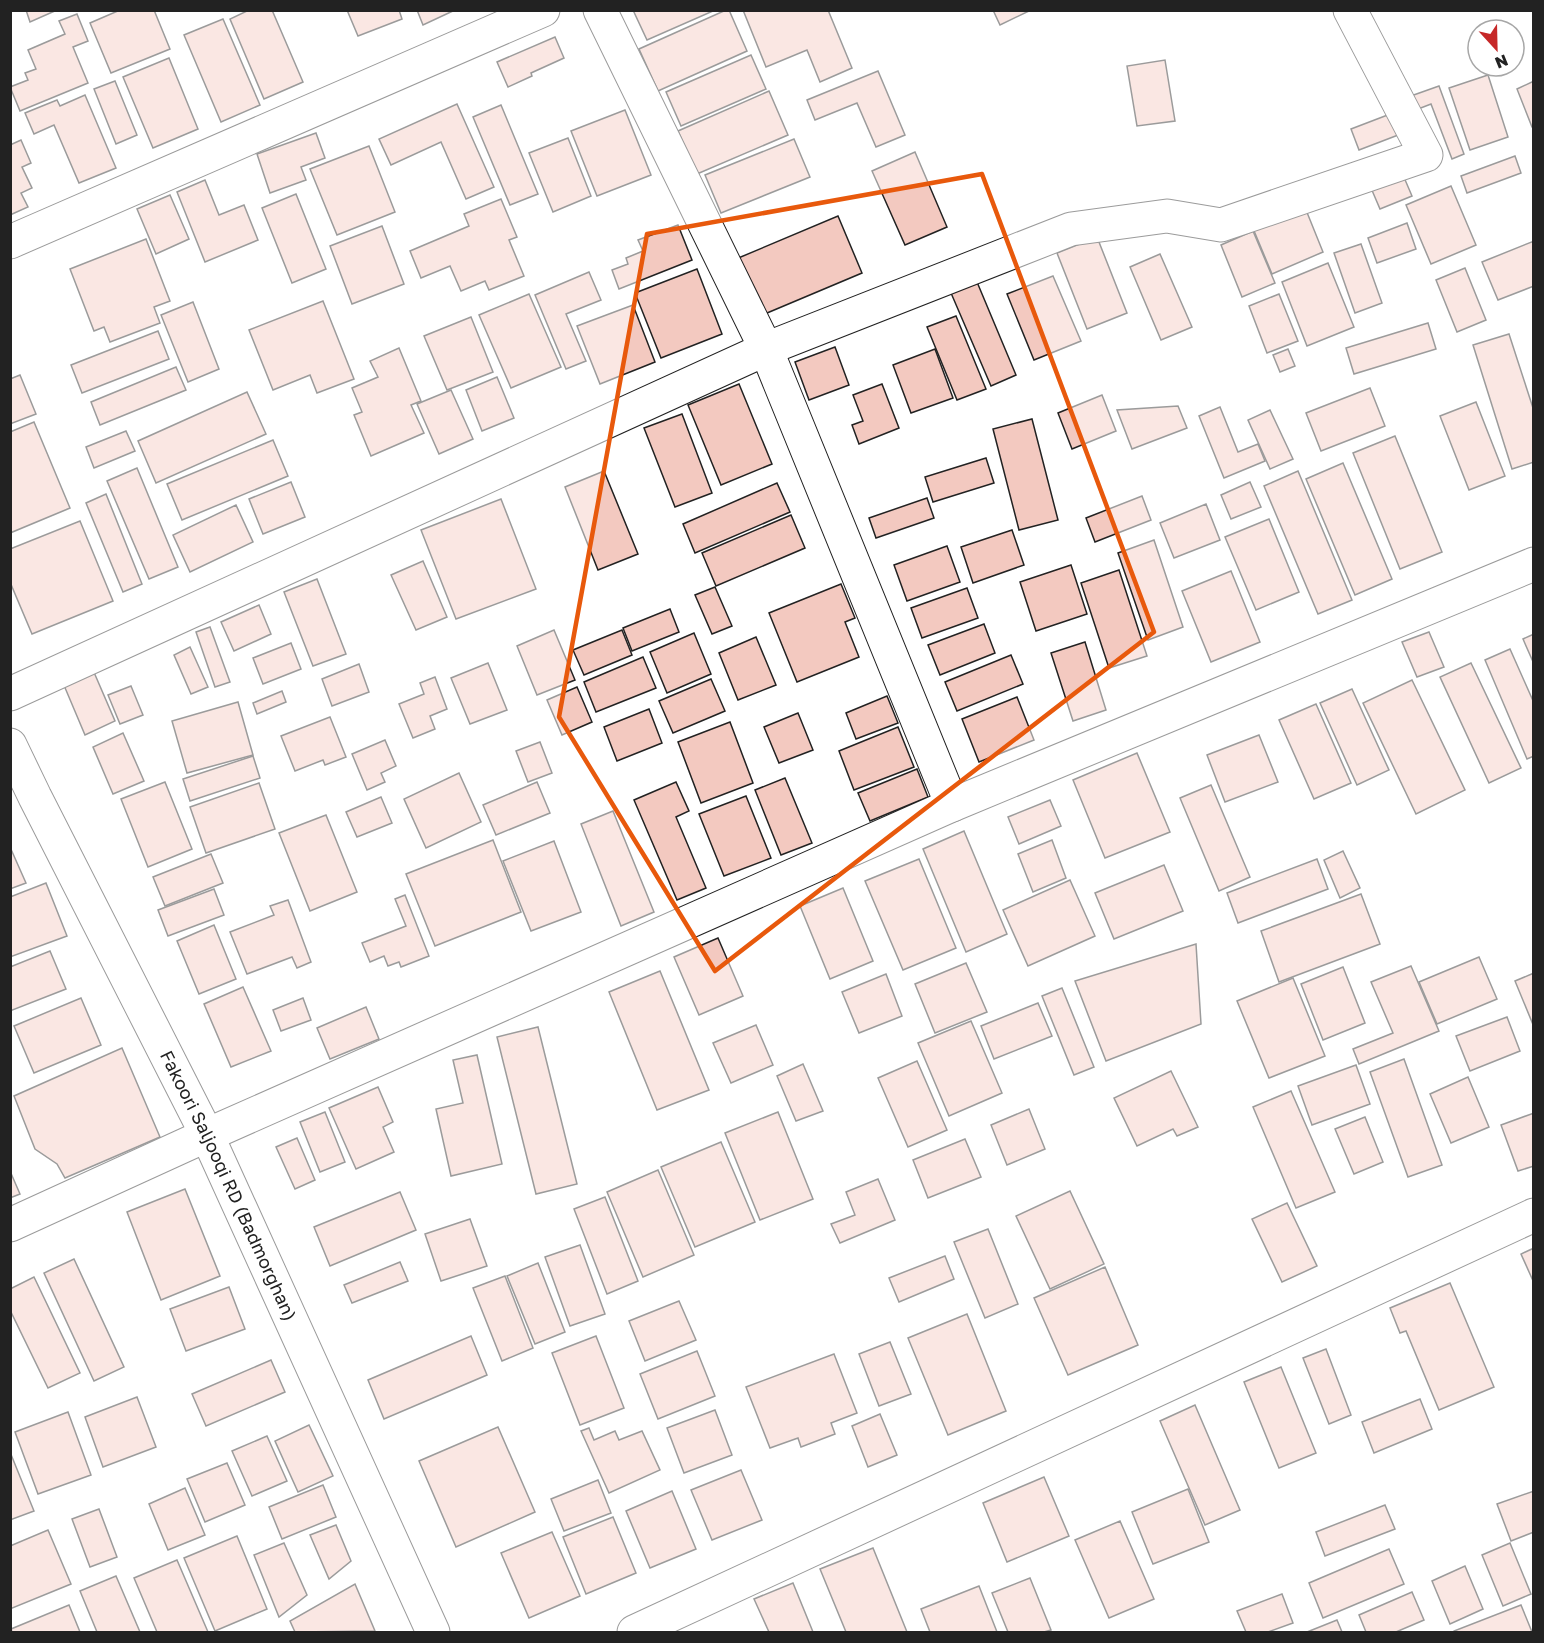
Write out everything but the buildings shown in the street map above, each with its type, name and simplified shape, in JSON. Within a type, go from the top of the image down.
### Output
[{"type":"street","points":[[10,242],[543,10]]},
{"type":"street","points":[[600,10],[766,349],[952,805]]},
{"type":"street","points":[[10,694],[766,349],[1071,229],[1167,216],[1221,225],[1426,155],[1350,10]]},
{"type":"street","points":[[10,1225],[207,1135],[952,805],[1533,564]]},
{"type":"street","name":"Fakoori Saljooqi RD (Badmorghan)","points":[[10,745],[23,802],[207,1135],[422,1629]]},
{"type":"street","points":[[634,1632],[1533,1215]]},
{"type":"highlighted area","points":[[982,174],[1154,632],[715,971],[559,717],[647,234]]}]
